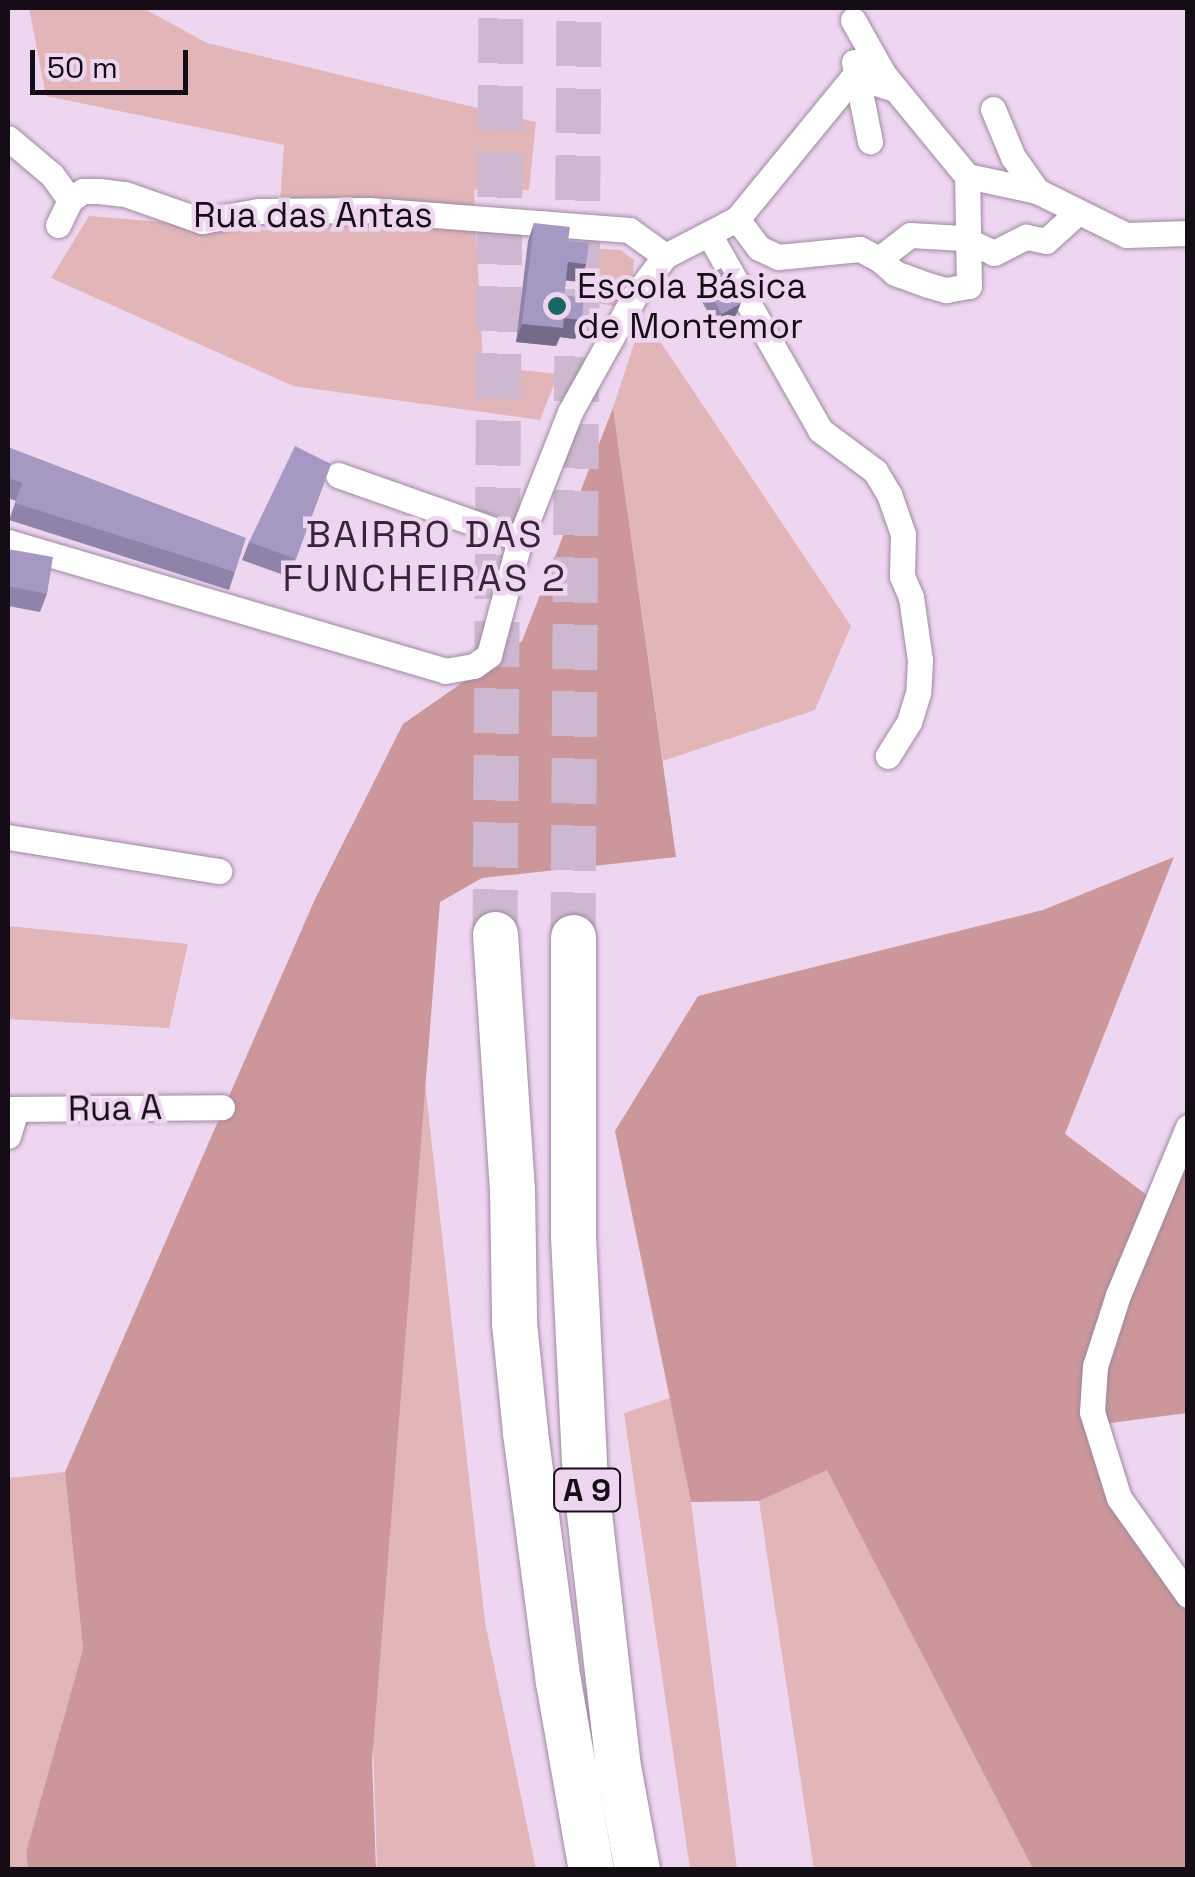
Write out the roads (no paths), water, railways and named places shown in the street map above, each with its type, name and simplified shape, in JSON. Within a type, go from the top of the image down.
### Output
[{"type":"highway","name":"A 9","points":[[495,934],[514,1323],[525,1432],[558,1681],[590,1870]]},
{"type":"highway","name":"A 9","points":[[572,937],[574,1236],[585,1478],[618,1762],[637,1870]]},
{"type":"highway","points":[[508,1152],[494,1349],[504,1456],[562,1870]]},
{"type":"street","points":[[853,14],[854,76],[870,141]]},
{"type":"street","points":[[853,14],[884,75],[918,113],[947,158],[967,176],[1036,191],[1126,235],[1188,233]]},
{"type":"street","points":[[854,76],[897,89]]},
{"type":"street","points":[[8,542],[445,671],[474,666],[490,656],[520,539],[570,412],[634,297],[665,256],[737,219],[854,76]]},
{"type":"street","points":[[994,109],[1013,157],[1036,191]]},
{"type":"street","points":[[8,138],[52,175],[70,200],[58,225]]},
{"type":"street","points":[[737,219],[759,248],[778,257],[860,248],[895,273],[928,286],[960,288],[969,286],[967,176]]},
{"type":"street","name":"Rua das Antas","points":[[70,200],[84,191],[125,194],[202,221],[258,211],[369,210],[629,230],[665,256]]},
{"type":"street","points":[[879,259],[910,235],[962,238],[994,253],[1026,237],[1046,241],[1078,212]]},
{"type":"street","points":[[710,236],[820,430],[875,471],[889,494],[903,534],[902,576],[911,597],[920,660],[918,693],[909,722],[888,756]]},
{"type":"street","points":[[338,475],[520,539]]},
{"type":"street","points":[[8,837],[219,871]]},
{"type":"street","name":"Rua A","points":[[12,1109],[222,1108]]},
{"type":"street","points":[[8,1136],[12,1109]]},
{"type":"street","points":[[1188,1127],[1118,1294],[1095,1366],[1092,1412],[1118,1498],[1188,1595]]},
{"type":"tunnel","points":[[495,934],[501,8]]},
{"type":"tunnel","points":[[573,937],[579,8]]},
{"type":"place","name":"Escola Básica de Montemor","points":[[557,306]]},
{"type":"district","name":"BAIRRO DAS FUNCHEIRAS 2","points":[[425,557]]}]
